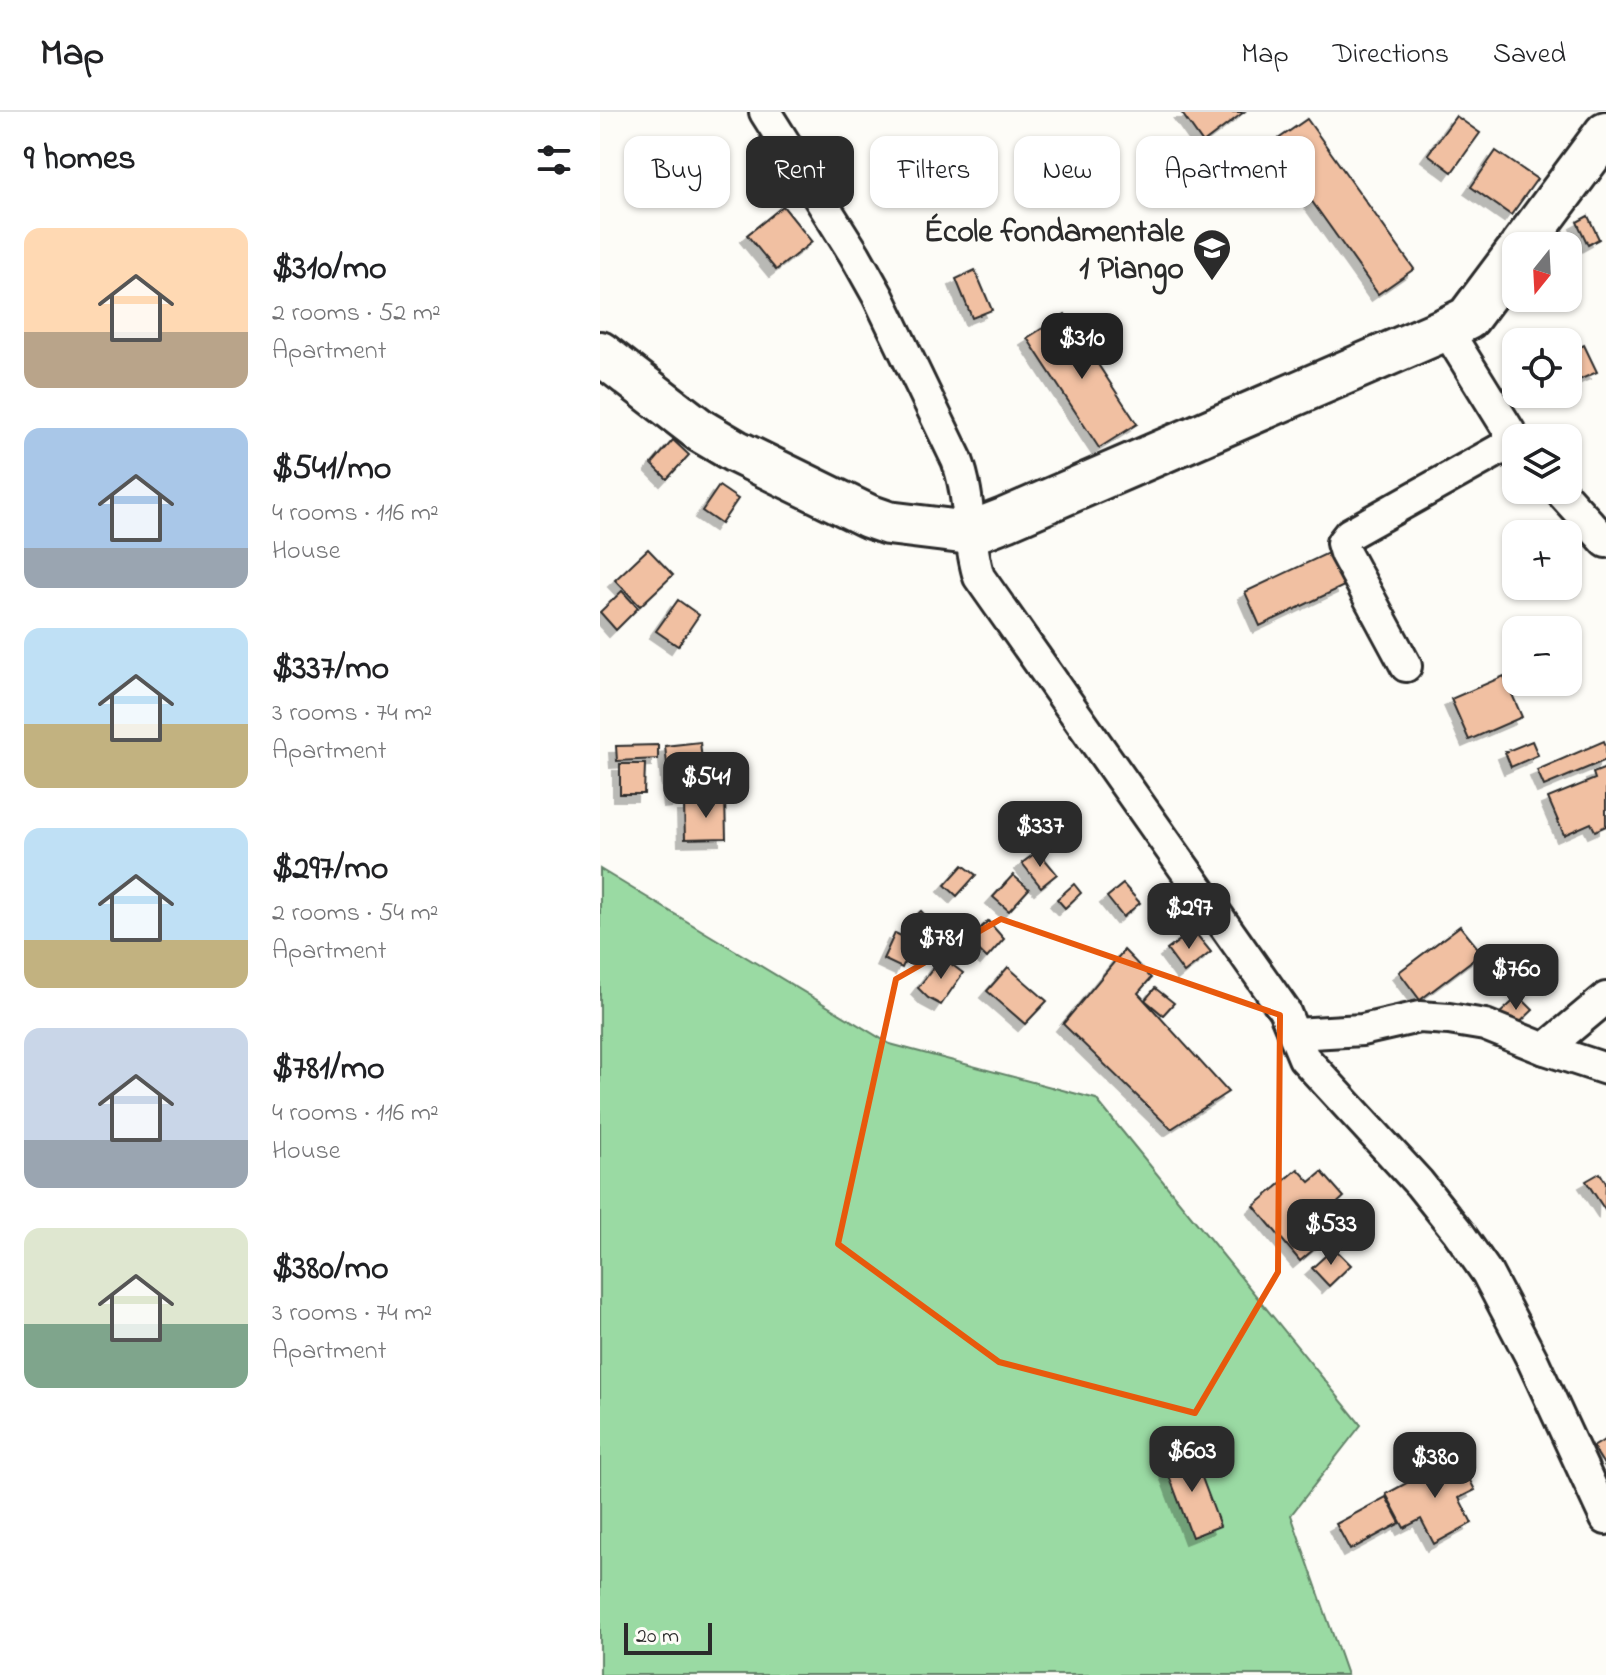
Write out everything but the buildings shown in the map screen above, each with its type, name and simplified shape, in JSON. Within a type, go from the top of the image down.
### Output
[{"type":"main road","points":[[1532,232],[1606,133]]},
{"type":"main road","points":[[600,353],[701,431],[854,509],[888,523],[970,533],[1446,329],[1468,318],[1502,273]]},
{"type":"street","points":[[765,112],[878,296],[962,475],[979,577],[1284,1010],[1304,1058],[1419,1183],[1487,1273],[1532,1359],[1606,1519]]},
{"type":"street","points":[[1446,329],[1505,424]]},
{"type":"street","points":[[1406,666],[1342,543],[1349,534],[1502,449]]},
{"type":"street","points":[[1572,504],[1606,542]]},
{"type":"street","points":[[1545,1049],[1606,998]]},
{"type":"street","points":[[1295,1034],[1362,1030],[1419,1017],[1485,1025],[1606,1069]]},
{"type":"highlighted area","points":[[1001,919],[1280,1015],[1278,1272],[1195,1413],[999,1362],[838,1244],[896,979]]},
{"type":"green space","points":[[600,869],[890,1044],[1096,1099],[1361,1425],[1291,1515],[1347,1675],[600,1675]]},
{"type":"place","name":"École fondamentale 1 Piango","points":[[1212,282]]}]
